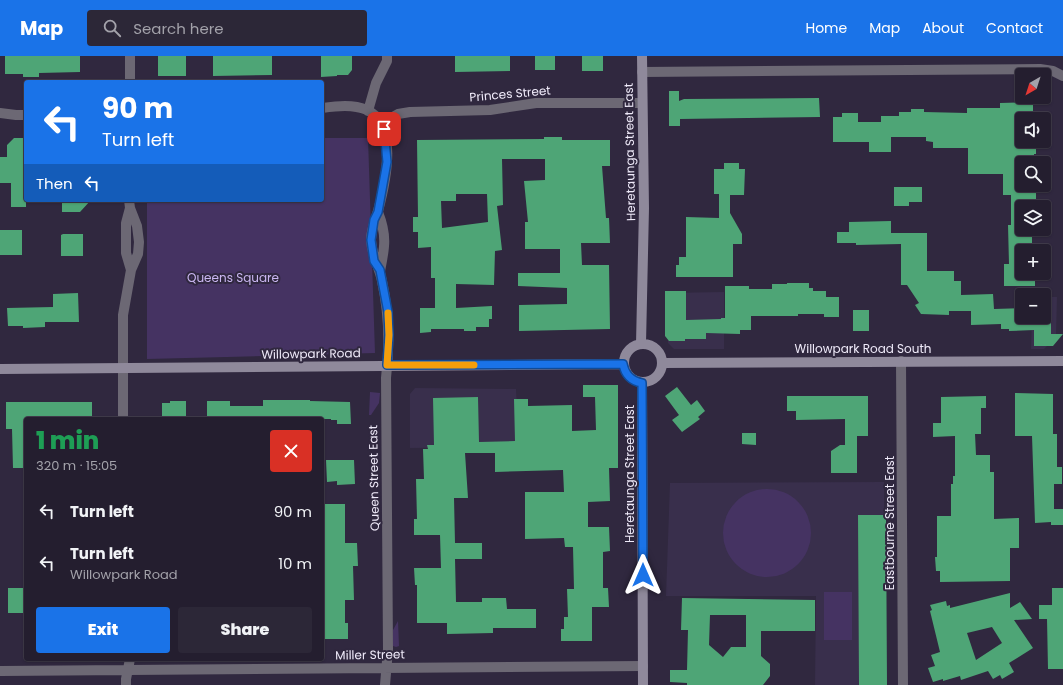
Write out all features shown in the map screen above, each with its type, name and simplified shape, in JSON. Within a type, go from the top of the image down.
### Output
[{"type":"main road","name":"Heretaunga Street East","points":[[641,344],[644,208],[642,56]]},
{"type":"main road","points":[[641,344],[653,347],[657,351],[662,363],[659,374],[649,382],[642,383],[636,382],[630,378],[626,374],[623,364],[627,351],[636,345],[641,344]]},
{"type":"main road","name":"Willowpark Road South","points":[[662,363],[1063,361]]},
{"type":"main road","name":"Willowpark Road","points":[[0,370],[387,365],[623,364]]},
{"type":"main road","name":"Heretaunga Street East","points":[[642,383],[644,685]]},
{"type":"street","points":[[368,111],[376,83],[387,61],[387,56]]},
{"type":"street","points":[[130,58],[130,80]]},
{"type":"street","points":[[642,72],[1040,69],[1053,71],[1063,76]]},
{"type":"street","name":"Princes Street","points":[[382,123],[398,114],[410,112],[490,110],[536,103],[642,103]]},
{"type":"street","points":[[324,108],[349,106],[368,111],[376,116],[382,123]]},
{"type":"street","points":[[0,113],[24,115]]},
{"type":"street","name":"Queen Street East","points":[[382,123],[385,136],[387,162],[378,212],[374,220],[371,240],[374,261],[380,270],[388,312],[389,335],[386,378],[388,654],[385,685]]},
{"type":"street","points":[[123,417],[123,315],[131,270],[138,254],[137,226],[129,204]]},
{"type":"street","name":"Eastbourne Street East","points":[[901,361],[903,685]]},
{"type":"street","points":[[126,685],[130,661]]},
{"type":"street","name":"Miller Street","points":[[0,671],[643,666]]},
{"type":"shaded area","points":[[724,292],[724,349],[674,349],[668,343],[668,293]]},
{"type":"shaded area","points":[[1051,297],[1057,297],[1056,337],[1044,349],[1031,349],[1032,324],[1051,324]]},
{"type":"shaded area","points":[[415,388],[516,389],[519,447],[410,448],[410,394]]},
{"type":"shaded area","points":[[884,482],[884,685],[815,685],[816,596],[666,596],[670,483]]},
{"type":"green space","name":"Queens Square","points":[[324,138],[368,138],[375,353],[147,359],[147,202],[324,202]]},
{"type":"green space","points":[[370,392],[380,393],[379,403],[371,415],[369,415]]},
{"type":"green space","points":[[758,489],[776,489],[792,496],[804,508],[811,524],[811,542],[804,558],[792,570],[776,577],[758,577],[742,570],[730,558],[723,542],[723,524],[730,508],[742,496]]},
{"type":"green space","points":[[824,592],[852,592],[852,640],[824,640]]},
{"type":"green space","points":[[398,621],[399,646],[396,647],[393,646],[393,630]]},
{"type":"building","points":[[5,56],[80,56],[80,72],[39,73],[39,77],[23,77],[23,74],[5,74]]},
{"type":"building","points":[[158,56],[186,56],[186,76],[158,76]]},
{"type":"building","points":[[213,56],[272,56],[272,75],[213,76]]},
{"type":"building","points":[[321,56],[352,56],[352,70],[348,75],[321,77]]},
{"type":"building","points":[[455,56],[510,56],[510,71],[455,72]]},
{"type":"building","points":[[535,56],[555,56],[555,70],[535,70]]},
{"type":"building","points":[[582,56],[603,56],[603,71],[582,71]]},
{"type":"building","points":[[669,91],[679,91],[679,101],[684,99],[819,98],[820,117],[680,119],[680,126],[669,126]]},
{"type":"building","points":[[1000,103],[1033,104],[1033,112],[1015,112],[1015,148],[1036,148],[1036,154],[1034,154],[1034,156],[1015,156],[1015,192],[1036,192],[1036,200],[1015,200],[1015,236],[1032,236],[1032,244],[1015,244],[1015,280],[1035,280],[1035,286],[1004,286],[1004,264],[1009,264],[1008,225],[1011,225],[1011,195],[1003,195],[1003,174],[968,174],[968,148],[933,148],[933,142],[926,141],[926,137],[891,137],[891,152],[869,152],[869,142],[833,142],[833,117],[842,117],[842,113],[858,113],[858,122],[881,122],[881,116],[899,116],[899,112],[911,112],[911,109],[924,109],[924,112],[967,113],[967,108],[1000,108]]},
{"type":"building","points":[[544,137],[562,137],[562,140],[610,140],[610,166],[602,166],[606,218],[609,218],[610,243],[581,243],[582,265],[609,265],[610,329],[519,331],[519,305],[567,304],[567,288],[518,286],[518,273],[560,273],[560,249],[525,249],[525,222],[528,222],[524,181],[545,180],[545,159],[502,159],[503,205],[497,206],[502,250],[495,251],[494,285],[456,284],[456,308],[492,306],[492,319],[489,319],[489,327],[476,327],[476,331],[464,331],[464,329],[431,329],[431,332],[420,333],[420,308],[435,308],[435,278],[431,278],[431,247],[418,248],[418,232],[413,232],[413,217],[418,217],[417,140],[544,139]],"holes":[[[456,194],[487,194],[488,222],[442,228],[441,201],[456,201]]]},
{"type":"building","points":[[14,138],[24,138],[24,202],[26,202],[26,207],[11,207],[11,183],[0,183],[0,157],[7,157],[7,145]]},
{"type":"building","points":[[724,163],[739,163],[739,169],[745,169],[744,195],[730,195],[730,213],[742,234],[742,244],[733,244],[733,277],[676,277],[676,265],[679,265],[679,257],[686,257],[686,217],[719,218],[719,194],[714,194],[714,169],[724,169]]},
{"type":"building","points":[[894,187],[922,187],[922,202],[909,202],[909,206],[894,206]]},
{"type":"building","points":[[62,202],[89,202],[80,212],[62,212]]},
{"type":"building","points":[[891,221],[891,233],[927,233],[927,271],[954,271],[954,281],[961,281],[961,295],[993,294],[994,309],[1015,308],[1015,324],[1051,324],[1051,334],[1063,334],[1053,346],[1034,346],[1034,330],[1009,331],[1009,329],[1001,329],[1001,324],[971,325],[971,311],[949,311],[949,315],[921,314],[915,305],[919,303],[907,285],[901,285],[901,244],[856,245],[856,243],[837,243],[837,232],[849,232],[849,222]]},
{"type":"building","points":[[0,230],[22,230],[22,255],[0,255]]},
{"type":"building","points":[[83,234],[83,256],[61,256],[61,235]]},
{"type":"building","points":[[809,283],[809,288],[813,288],[813,291],[826,291],[826,297],[839,297],[839,317],[824,317],[824,314],[798,314],[798,316],[751,316],[751,330],[740,330],[740,334],[706,333],[706,339],[685,339],[685,341],[669,341],[665,336],[665,291],[686,291],[686,320],[721,319],[725,318],[725,286],[749,286],[749,289],[772,289],[772,284]]},
{"type":"building","points":[[78,293],[79,322],[45,322],[45,327],[23,328],[23,326],[8,326],[7,308],[53,307],[53,294]]},
{"type":"building","points":[[853,310],[869,310],[869,331],[853,331]]},
{"type":"building","points":[[583,385],[618,385],[618,468],[609,468],[610,501],[588,502],[588,527],[609,527],[610,551],[603,552],[603,588],[608,588],[609,607],[592,607],[592,641],[561,641],[561,629],[564,629],[564,617],[568,617],[567,589],[574,589],[573,547],[565,547],[564,538],[525,539],[525,492],[564,492],[563,470],[495,472],[495,453],[465,453],[468,498],[454,498],[455,543],[482,543],[482,559],[455,559],[456,602],[482,602],[482,598],[506,598],[507,609],[536,609],[536,628],[493,628],[493,633],[447,634],[447,623],[417,623],[417,585],[415,585],[414,568],[441,568],[440,535],[414,535],[414,519],[417,519],[416,479],[424,479],[423,449],[428,449],[427,445],[434,445],[433,398],[478,397],[479,442],[515,441],[514,399],[528,399],[528,406],[572,405],[572,431],[596,430],[595,397],[583,397]]},
{"type":"building","points":[[677,387],[691,405],[697,400],[705,411],[698,417],[700,419],[682,432],[672,420],[679,415],[665,396]]},
{"type":"building","points":[[1015,393],[1053,394],[1053,434],[1057,434],[1057,467],[1062,467],[1062,484],[1054,484],[1054,509],[1063,509],[1063,525],[1051,525],[1051,522],[1035,523],[1032,436],[1015,436]]},
{"type":"building","points":[[787,396],[868,396],[868,436],[857,436],[857,473],[831,473],[831,451],[840,445],[845,445],[845,419],[796,420],[796,411],[787,411]]},
{"type":"building","points":[[986,396],[986,408],[981,408],[981,434],[975,434],[976,455],[990,455],[990,472],[994,472],[994,519],[1019,518],[1019,548],[1010,548],[1010,581],[940,582],[940,571],[936,571],[935,557],[937,557],[937,516],[951,516],[951,484],[953,484],[953,476],[955,476],[955,436],[933,437],[933,423],[941,423],[941,397]]},
{"type":"building","points":[[263,400],[350,402],[351,424],[337,424],[337,420],[324,419],[324,417],[207,417],[207,401],[230,401],[230,406],[263,406]]},
{"type":"building","points":[[170,401],[186,401],[186,417],[162,417],[162,403],[170,403]]},
{"type":"building","points":[[6,402],[92,402],[92,417],[24,417],[24,468],[13,468],[12,429],[6,429]]},
{"type":"building","points":[[742,433],[756,433],[756,445],[742,444]]},
{"type":"building","points":[[326,460],[354,460],[355,484],[337,485],[337,481],[327,482]]},
{"type":"building","points":[[324,504],[345,504],[345,543],[357,543],[358,566],[353,566],[354,600],[345,600],[345,623],[348,623],[348,639],[324,639]]},
{"type":"building","points":[[858,515],[886,515],[887,685],[859,685]]},
{"type":"building","points":[[8,588],[24,588],[24,613],[8,613]]},
{"type":"building","points":[[1052,588],[1063,588],[1063,669],[1048,669],[1047,619],[1039,619],[1039,605],[1052,605]]},
{"type":"building","points":[[1010,593],[1010,608],[1020,602],[1032,619],[1014,620],[1033,648],[1009,663],[1014,672],[1002,679],[1000,675],[993,679],[988,671],[961,680],[960,676],[933,682],[928,668],[935,666],[931,655],[940,652],[930,611],[932,610],[930,605],[946,601],[947,606],[950,605],[950,608]],"holes":[[[992,627],[1002,643],[976,660],[967,633]]]},
{"type":"building","points":[[682,598],[815,600],[815,631],[761,631],[761,656],[770,664],[770,676],[763,685],[687,685],[687,683],[670,682],[670,670],[687,670],[688,630],[681,630]],"holes":[[[710,615],[746,615],[746,647],[731,647],[723,657],[709,645]]]},
{"type":"slow traffic","points":[[388,313],[389,335],[387,365],[474,365]]},
{"type":"route","points":[[384,129],[387,162],[378,212],[374,220],[371,240],[374,261],[380,270],[384,298],[388,312],[389,335],[387,365],[623,364],[626,374],[630,378],[636,382],[642,383],[643,575]]}]
